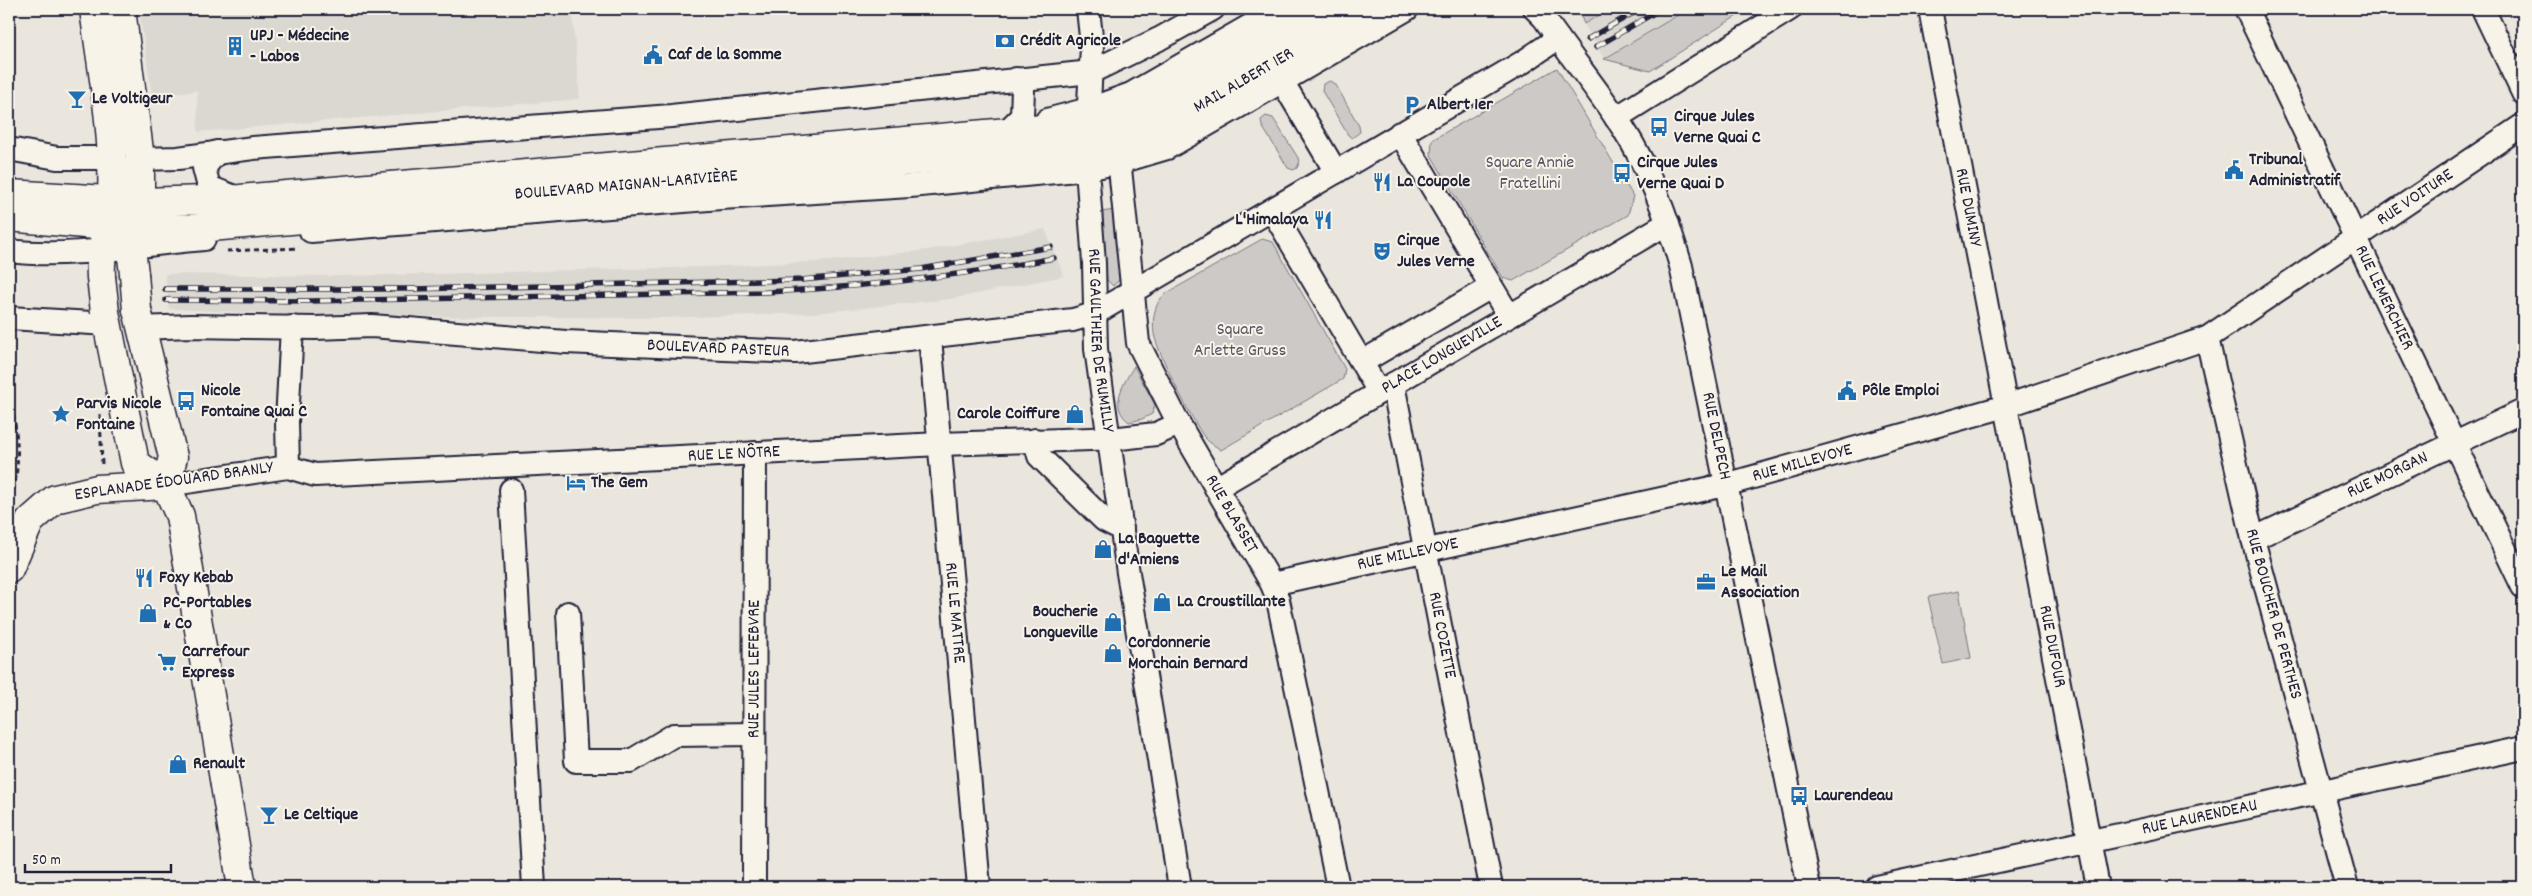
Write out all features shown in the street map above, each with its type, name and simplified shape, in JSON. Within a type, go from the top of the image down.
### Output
[{"type":"main road","points":[[94,9],[109,119],[112,158],[112,200],[104,238],[101,277],[107,318],[135,463],[166,485],[180,516],[242,887]]},
{"type":"main road","points":[[121,9],[140,159],[140,202],[133,238],[134,274],[142,330],[173,457],[166,485]]},
{"type":"main road","name":"MAIL ALBERT 1ER","points":[[1100,141],[1143,112],[1172,82],[1317,9]]},
{"type":"main road","name":"MAIL ALBERT 1ER","points":[[1100,141],[1135,142],[1156,132],[1366,9]]},
{"type":"main road","name":"BOULEVARD MAIGNAN-LARIVIÈRE","points":[[9,194],[140,202],[240,199],[1016,130],[1100,141]]},
{"type":"main road","name":"BOULEVARD MAIGNAN-LARIVIÈRE","points":[[9,217],[104,238],[133,238],[188,229],[326,217],[388,206],[955,158],[1100,141]]},
{"type":"main road","name":"ESPLANADE ÉDOUARD BRANLY","points":[[14,543],[30,521],[55,499],[81,492],[166,485]]},
{"type":"main road","points":[[9,569],[14,543]]},
{"type":"street","points":[[1088,9],[1092,46],[1091,72],[1100,141],[1167,148],[1407,9]]},
{"type":"street","points":[[140,159],[178,158],[217,152],[671,116],[1091,72],[1159,39],[1213,9]]},
{"type":"street","points":[[1159,39],[1154,53],[1172,82],[1279,9]]},
{"type":"street","points":[[1616,118],[1790,9]]},
{"type":"street","name":"RUE DUMINY","points":[[1930,9],[2006,406]]},
{"type":"street","name":"RUE LEMERCHIER","points":[[2246,9],[2354,239],[2523,587]]},
{"type":"street","points":[[2483,9],[2523,92]]},
{"type":"street","name":"RUE DELPECH","points":[[1541,12],[1616,118],[1642,162],[1668,223],[1680,266],[1809,887]]},
{"type":"street","name":"BOULEVARD PASTEUR","points":[[292,327],[372,326],[566,342],[795,352],[930,338],[1072,320],[1094,314],[1169,271],[1515,66],[1558,38]]},
{"type":"street","points":[[1016,79],[1023,89],[1022,116],[1016,130]]},
{"type":"street","points":[[1282,81],[1336,172]]},
{"type":"street","name":"RUE VOITURE","points":[[2207,338],[2523,125]]},
{"type":"street","points":[[1395,137],[1509,316]]},
{"type":"street","name":"RUE BLASSET","points":[[1100,141],[1120,181],[1134,291],[1138,343],[1179,424],[1272,584],[1278,600],[1338,887]]},
{"type":"street","name":"RUE GAULTHIER DE RUMILLY","points":[[1100,141],[1094,263],[1094,314],[1108,437],[1180,887]]},
{"type":"street","points":[[9,149],[58,158],[112,158]]},
{"type":"street","points":[[217,152],[204,168],[209,187],[240,199]]},
{"type":"street","points":[[1278,206],[1362,362],[1386,388]]},
{"type":"street","name":"PLACE LONGUEVILLE","points":[[1216,488],[1668,223]]},
{"type":"street","points":[[9,251],[78,254],[104,238]]},
{"type":"street","points":[[1362,362],[1491,287]]},
{"type":"street","points":[[11,308],[107,318]]},
{"type":"street","points":[[142,330],[190,326],[292,327]]},
{"type":"street","name":"ESPLANADE ÉDOUARD BRANLY","points":[[166,485],[288,467],[287,422],[292,327]]},
{"type":"street","name":"RUE LE MATTRE","points":[[930,338],[979,887]]},
{"type":"street","name":"RUE MILLEVOYE","points":[[1272,584],[1725,485],[2006,406],[2207,338]]},
{"type":"street","name":"RUE BOUCHER DE PERTHES","points":[[2207,338],[2253,539],[2322,791],[2346,887]]},
{"type":"street","name":"RUE COZETTE","points":[[1386,388],[1425,550],[1491,887]]},
{"type":"street","name":"RUE DUFOUR","points":[[2006,406],[2098,887]]},
{"type":"street","name":"RUE MORGAN","points":[[2253,539],[2523,411]]},
{"type":"street","name":"RUE LE NÔTRE","points":[[288,467],[315,475],[510,475],[755,453],[1156,434],[1179,424]]},
{"type":"street","points":[[1035,440],[1039,456],[1104,520],[1122,529]]},
{"type":"street","name":"RUE JULES LEFEBVRE","points":[[754,887],[755,453]]},
{"type":"street","points":[[510,475],[534,887]]},
{"type":"street","points":[[568,613],[576,761],[631,761],[674,735],[754,734]]},
{"type":"street","name":"RUE LAURENDEAU","points":[[1877,887],[2523,748]]},
{"type":"path","points":[[10,273],[11,308]]},
{"type":"path","points":[[9,388],[19,446],[15,487],[9,504]]},
{"type":"shaded area","points":[[139,9],[572,9],[580,99],[198,132],[197,91],[152,95]]},
{"type":"shaded area","points":[[1610,9],[1688,9],[1604,59],[1584,24]]},
{"type":"shaded area","points":[[1045,229],[1064,276],[951,299],[814,313],[664,318],[328,316],[169,309],[165,274],[343,276],[703,267],[828,261],[927,250]]},
{"type":"green space","points":[[1578,9],[1610,9],[1584,24]]},
{"type":"green space","points":[[1688,9],[1748,9],[1650,71],[1604,59]]},
{"type":"green space","name":"Square Annie Fratellini","points":[[1557,68],[1633,196],[1628,215],[1513,281],[1503,278],[1431,155],[1432,140]]},
{"type":"green space","points":[[1330,81],[1336,85],[1359,126],[1360,132],[1352,138],[1348,135],[1322,91],[1323,84]]},
{"type":"green space","points":[[1266,116],[1273,118],[1300,161],[1297,168],[1293,170],[1288,168],[1262,126],[1261,120]]},
{"type":"green space","points":[[1114,210],[1120,279],[1113,286],[1107,280],[1102,212]]},
{"type":"green space","name":"Square Arlette Gruss","points":[[1262,239],[1273,242],[1345,369],[1343,379],[1221,450],[1205,438],[1192,418],[1168,371],[1154,334],[1155,312],[1158,302],[1165,294]]},
{"type":"green space","points":[[1134,366],[1155,405],[1152,414],[1129,422],[1123,416],[1119,402],[1122,387]]},
{"type":"green space","points":[[1959,591],[1971,658],[1943,664],[1928,597]]},
{"type":"railway","points":[[1588,39],[1640,9]]},
{"type":"railway","points":[[1596,47],[1661,9]]},
{"type":"railway","points":[[165,289],[413,289],[801,280],[921,269],[1051,247]]},
{"type":"railway","points":[[166,300],[311,301],[767,292],[911,280],[1054,258]]},
{"type":"place","name":"Crédit Agricole","points":[[1005,41]]},
{"type":"place","name":"UPJ - Médecine - Labos","points":[[235,46]]},
{"type":"place","name":"Caf de la Somme","points":[[653,55]]},
{"type":"place","name":"Le Voltigeur","points":[[77,99]]},
{"type":"place","name":"Albert 1er","points":[[1412,105]]},
{"type":"place","name":"Cirque Jules Verne Quai C","points":[[1659,127]]},
{"type":"place","name":"Tribunal Administratif","points":[[2234,170]]},
{"type":"place","name":"Cirque Jules Verne Quai D","points":[[1622,173]]},
{"type":"place","name":"La Coupole","points":[[1382,182]]},
{"type":"place","name":"L'Himalaya","points":[[1323,220]]},
{"type":"place","name":"Cirque Jules Verne","points":[[1382,251]]},
{"type":"place","name":"Pôle Emploi","points":[[1847,391]]},
{"type":"place","name":"Nicole Fontaine Quai C","points":[[186,401]]},
{"type":"place","name":"Parvis Nicole Fontaine","points":[[61,414]]},
{"type":"place","name":"Carole Coiffure","points":[[1075,414]]},
{"type":"place","name":"The Gem","points":[[576,483]]},
{"type":"place","name":"La Baguette d'Amiens","points":[[1103,549]]},
{"type":"place","name":"Foxy Kebab","points":[[144,578]]},
{"type":"place","name":"Le Mail Association","points":[[1706,582]]},
{"type":"place","name":"La Croustillante","points":[[1162,602]]},
{"type":"place","name":"PC-Portables & Co","points":[[148,613]]},
{"type":"place","name":"Boucherie Longueville","points":[[1113,622]]},
{"type":"place","name":"Cordonnerie Morchain Bernard","points":[[1113,653]]},
{"type":"place","name":"Carrefour Express","points":[[167,662]]},
{"type":"place","name":"Renault","points":[[178,764]]},
{"type":"place","name":"Laurendeau","points":[[1799,796]]},
{"type":"place","name":"Le Celtique","points":[[269,815]]}]
